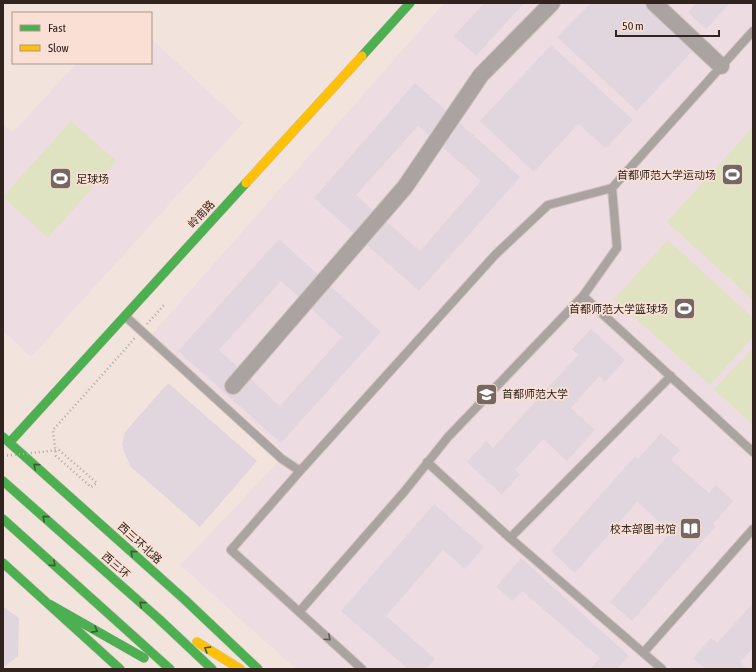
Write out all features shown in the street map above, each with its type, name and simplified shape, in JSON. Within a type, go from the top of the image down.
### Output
[{"type":"main road","name":"岭南路","points":[[6,440],[124,315],[410,3]]},
{"type":"main road","name":"西三环北路","points":[[6,440],[184,599],[258,669]]},
{"type":"main road","name":"西三环","points":[[3,481],[159,619],[212,669]]},
{"type":"main road","points":[[3,519],[170,669]]},
{"type":"main road","points":[[3,563],[120,669]]},
{"type":"main road","points":[[49,604],[164,669]]},
{"type":"main road","points":[[159,619],[240,669]]},
{"type":"street","points":[[233,386],[405,187],[481,75],[552,3]]},
{"type":"street","points":[[660,5],[721,66]]},
{"type":"lane","points":[[362,669],[231,550],[300,471],[495,255],[548,205],[612,188],[753,30]]},
{"type":"lane","points":[[299,612],[448,437],[583,296],[617,248],[612,188]]},
{"type":"lane","points":[[583,296],[753,452]]},
{"type":"lane","points":[[124,315],[282,458],[300,471]]},
{"type":"lane","points":[[510,538],[671,376]]},
{"type":"lane","points":[[428,462],[510,538],[662,669]]},
{"type":"lane","points":[[644,652],[753,529]]},
{"type":"path","points":[[3,456],[59,450],[97,483],[92,487],[56,456],[53,430],[165,304]]},
{"type":"shaded area","name":"首都师范大学","points":[[444,3],[753,3],[753,669],[296,669],[180,565],[286,454],[152,334]]},
{"type":"shaded area","points":[[152,40],[243,123],[31,357],[3,331],[3,125],[13,132],[76,64],[152,64]]},
{"type":"green space","name":"足球场","points":[[71,121],[116,161],[48,238],[3,197]]},
{"type":"green space","name":"首都师范大学运动场","points":[[753,127],[753,300],[667,222]]},
{"type":"green space","name":"首都师范大学篮球场","points":[[668,240],[753,318],[753,337],[710,385],[614,299]]},
{"type":"green space","points":[[753,348],[753,425],[714,389]]},
{"type":"building","points":[[484,3],[524,3],[476,56],[454,36]]},
{"type":"building","points":[[591,3],[646,3],[695,48],[637,111],[557,37]]},
{"type":"building","points":[[696,3],[730,3],[706,29],[688,12]]},
{"type":"building","points":[[551,45],[633,120],[606,148],[578,124],[534,172],[480,121]]},
{"type":"building","points":[[415,83],[520,177],[419,291],[314,198]],"holes":[[[418,126],[481,181],[420,251],[356,195]]]},
{"type":"building","points":[[279,239],[381,332],[281,443],[178,351]],"holes":[[[281,281],[342,337],[280,406],[219,350]]]},
{"type":"building","points":[[591,329],[625,360],[605,382],[599,376],[571,408],[595,430],[567,461],[543,439],[515,470],[520,474],[502,495],[467,462],[486,441],[493,448],[578,355],[572,349]]},
{"type":"building","points":[[168,383],[257,461],[200,527],[131,467],[122,444],[125,432]]},
{"type":"building","name":"校本部图书馆","points":[[661,433],[680,450],[671,460],[709,493],[716,485],[733,501],[713,524],[716,526],[632,621],[610,602],[671,532],[637,502],[575,573],[551,551],[635,456],[638,459]]},
{"type":"building","points":[[434,504],[484,547],[465,569],[443,550],[386,616],[435,659],[426,669],[408,669],[341,611]]},
{"type":"building","points":[[521,558],[629,656],[617,669],[590,669],[600,658],[522,591],[513,601],[496,587]]},
{"type":"building","points":[[753,603],[753,648],[740,662],[746,668],[705,669],[693,658],[711,638],[717,643]]},
{"type":"building","points":[[3,607],[19,618],[18,656],[3,668]]},
{"type":"traffic: fast","points":[[362,56],[410,3]]},
{"type":"traffic: fast","points":[[10,442],[246,183]]},
{"type":"traffic: fast","points":[[3,437],[184,599],[258,669]]},
{"type":"traffic: fast","points":[[3,481],[159,619],[212,669]]},
{"type":"traffic: fast","points":[[3,519],[170,669]]},
{"type":"traffic: fast","points":[[3,563],[120,669]]},
{"type":"traffic: fast","points":[[49,604],[144,658]]},
{"type":"traffic: slow","points":[[246,183],[362,56]]},
{"type":"traffic: slow","points":[[197,642],[240,669]]},
{"type":"place","name":"首都师范大学运动场","points":[[732,175]]},
{"type":"place","name":"足球场","points":[[60,179]]},
{"type":"place","name":"首都师范大学篮球场","points":[[684,309]]},
{"type":"place","name":"首都师范大学","points":[[486,394]]},
{"type":"place","name":"校本部图书馆","points":[[691,529]]}]
